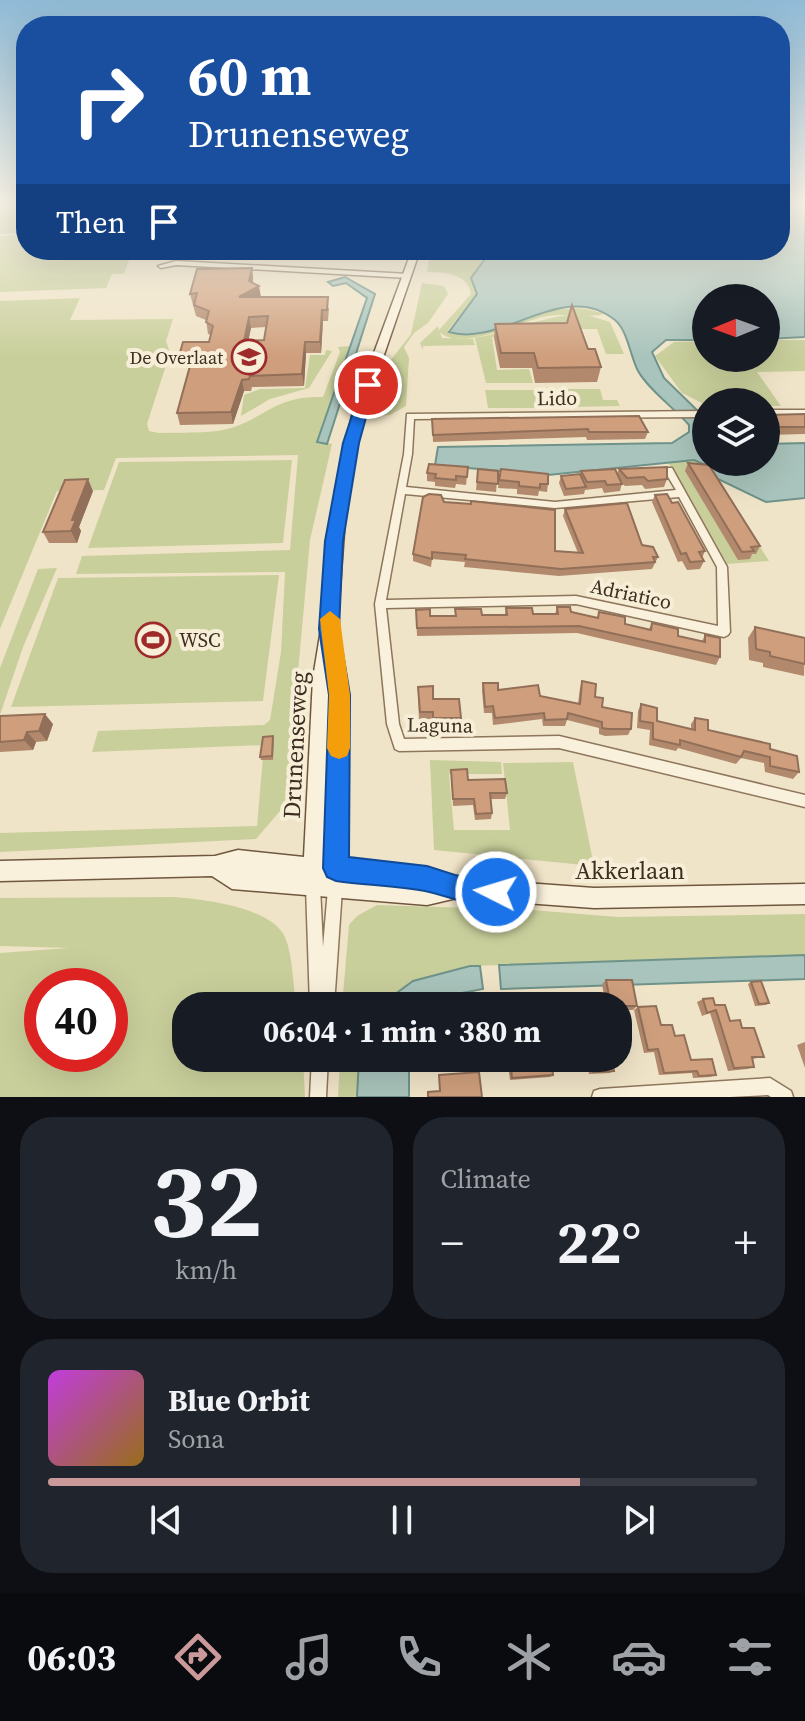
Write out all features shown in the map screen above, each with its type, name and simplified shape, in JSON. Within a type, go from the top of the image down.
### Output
[{"type":"street","name":"Drunenseweg","points":[[313,887],[321,678],[329,629],[341,491],[360,407],[383,338],[391,329],[406,260]]},
{"type":"street","name":"Drunenseweg","points":[[404,278],[412,260]]},
{"type":"street","points":[[161,266],[176,263],[404,278]]},
{"type":"street","points":[[780,413],[805,413]]},
{"type":"street","name":"Lido","points":[[410,416],[692,414]]},
{"type":"street","name":"Laguna","points":[[410,416],[402,490],[380,604],[393,724],[399,745],[559,742],[805,801]]},
{"type":"street","name":"Adriatico","points":[[380,604],[576,600],[724,632],[722,567],[669,470]]},
{"type":"street","points":[[402,490],[555,505],[682,493]]},
{"type":"street","name":"Drunenseweg","points":[[329,629],[340,695],[336,878]]},
{"type":"street","name":"Akkerlaan","points":[[0,871],[215,866],[238,860],[313,865],[336,878],[427,895],[455,888],[594,898],[805,894]]},
{"type":"street","name":"Akkerlaan","points":[[215,866],[232,879],[313,887],[336,878]]},
{"type":"street","points":[[327,992],[336,878]]},
{"type":"street","points":[[313,887],[317,992]]},
{"type":"street","points":[[318,1097],[319,1072]]},
{"type":"street","points":[[600,1097],[770,1086],[785,1097]]},
{"type":"green space","points":[[0,254],[16,254],[16,260],[129,260],[124,274],[112,274],[106,288],[0,292]]},
{"type":"green space","points":[[429,260],[487,260],[471,278],[477,294],[448,330],[486,331],[572,308],[604,314],[548,316],[464,339],[473,339],[475,345],[423,346],[423,350],[420,343],[438,326],[439,330],[471,294],[465,281],[460,278],[427,272]]},
{"type":"green space","points":[[422,283],[444,286],[448,294],[428,323],[414,333],[404,347],[409,358],[406,406],[390,415],[376,416],[390,361],[411,334]]},
{"type":"green space","points":[[80,298],[70,320],[173,319],[166,341],[170,353],[147,424],[149,431],[159,433],[222,430],[247,422],[291,400],[323,397],[340,352],[338,347],[350,346],[318,441],[332,444],[310,540],[286,804],[256,839],[0,852],[0,833],[257,826],[264,745],[92,752],[98,731],[264,725],[270,720],[281,652],[285,572],[76,574],[82,556],[290,550],[298,455],[116,458],[104,490],[57,491],[0,629],[0,301]]},
{"type":"green space","points":[[568,315],[587,315],[610,322],[624,354],[606,354],[597,329],[580,329],[567,336],[492,337],[497,370],[529,369],[533,383],[486,383],[475,338]]},
{"type":"green space","points":[[780,340],[805,340],[805,371],[780,372]]},
{"type":"green space","points":[[692,341],[692,372],[757,372],[768,388],[692,388],[692,398],[682,393],[655,356],[674,342]]},
{"type":"green space","points":[[326,350],[332,351],[309,388],[270,399],[241,416],[244,395],[260,389],[305,388],[310,355],[325,355]]},
{"type":"green space","points":[[567,389],[600,389],[603,400],[617,400],[620,406],[572,407],[574,404]]},
{"type":"green space","points":[[485,390],[540,390],[541,405],[545,408],[488,408]]},
{"type":"green space","points":[[292,460],[283,543],[88,548],[119,462]]},
{"type":"green space","points":[[692,460],[692,476],[716,476],[769,561],[727,564],[668,462]]},
{"type":"green space","points":[[57,568],[23,647],[0,715],[0,668],[38,569]]},
{"type":"green space","name":"WSC","points":[[279,575],[263,701],[11,707],[58,578]]},
{"type":"green space","points":[[430,760],[501,762],[502,774],[449,774],[454,830],[510,830],[503,763],[573,762],[594,866],[434,850]]},
{"type":"green space","points":[[174,897],[235,906],[266,918],[285,937],[294,992],[172,992],[172,1072],[304,1072],[305,1097],[0,1097],[0,953],[68,948],[0,946],[0,898]]},
{"type":"green space","points":[[377,905],[532,910],[618,917],[805,914],[805,955],[470,966],[400,992],[343,992],[349,925],[357,916]]},
{"type":"green space","points":[[339,1072],[358,1072],[357,1097],[338,1097]]},
{"type":"water","points":[[790,254],[805,254],[805,337],[780,338],[780,284],[692,284],[692,340],[666,340],[652,352],[664,378],[692,405],[692,460],[548,475],[435,465],[438,447],[672,443],[689,432],[689,425],[638,371],[626,337],[615,320],[595,309],[575,306],[490,331],[469,334],[449,332],[477,294],[471,278],[484,260],[790,260]]},
{"type":"water","points":[[345,277],[375,294],[327,444],[317,442],[367,298],[346,283],[333,286],[328,282]]},
{"type":"water","points":[[805,443],[805,498],[766,502],[716,476],[780,476],[780,444]]},
{"type":"water","points":[[805,955],[805,979],[501,989],[499,965]]},
{"type":"water","points":[[480,966],[483,989],[467,992],[398,992],[413,981]]},
{"type":"water","points":[[358,1072],[409,1072],[409,1097],[357,1097]]},
{"type":"building","points":[[252,268],[249,281],[259,286],[239,297],[328,297],[327,310],[322,310],[320,342],[305,342],[302,374],[250,376],[242,380],[231,412],[177,413],[193,355],[179,356],[183,342],[209,342],[213,326],[206,322],[209,311],[194,305],[197,293],[190,294],[197,269]],"holes":[[[268,316],[264,340],[244,341],[249,317]]]},
{"type":"building","points":[[572,305],[588,349],[595,349],[601,367],[538,368],[534,353],[501,353],[495,324],[567,323]]},
{"type":"building","points":[[805,414],[805,427],[780,427],[780,415]]},
{"type":"building","points":[[639,416],[648,432],[589,432],[588,429],[433,435],[432,419]]},
{"type":"building","points":[[429,464],[468,467],[467,477],[456,476],[456,480],[435,478],[436,474],[427,473]]},
{"type":"building","points":[[667,467],[667,479],[648,481],[644,477],[627,478],[619,469]]},
{"type":"building","points":[[478,469],[498,471],[498,484],[477,482]]},
{"type":"building","points":[[501,469],[548,474],[548,484],[540,484],[540,488],[499,480]]},
{"type":"building","points":[[615,469],[622,484],[587,482],[581,471]]},
{"type":"building","points":[[580,474],[586,487],[566,489],[561,476]]},
{"type":"building","points":[[696,476],[716,476],[760,546],[751,547],[754,551],[742,552]]},
{"type":"building","points":[[88,479],[72,520],[76,520],[71,531],[43,532],[65,480]]},
{"type":"building","points":[[667,494],[672,503],[678,502],[705,551],[699,552],[704,561],[690,562],[686,553],[681,554],[655,495]]},
{"type":"building","points":[[441,495],[444,502],[471,504],[471,501],[555,510],[555,551],[583,553],[565,509],[627,503],[642,545],[653,547],[658,557],[653,557],[655,562],[561,569],[465,559],[466,555],[432,552],[432,559],[413,554],[423,497]]},
{"type":"building","points":[[557,607],[570,607],[571,612],[598,618],[599,612],[625,617],[625,624],[651,630],[652,623],[678,629],[678,636],[705,642],[705,635],[720,638],[720,657],[579,626],[417,628],[416,610],[430,609],[430,616],[456,616],[455,609],[481,609],[482,615],[507,615],[506,608],[532,608],[533,614],[558,614]]},
{"type":"building","points":[[755,627],[805,638],[805,664],[770,656],[770,652],[756,649]]},
{"type":"building","points":[[582,681],[596,684],[595,697],[603,698],[602,707],[632,713],[631,729],[602,728],[602,722],[568,713],[567,719],[545,720],[544,713],[495,718],[493,706],[485,707],[483,683],[498,683],[498,690],[538,685],[540,696],[580,704]]},
{"type":"building","points":[[433,686],[433,699],[459,699],[461,718],[433,718],[433,712],[420,712],[418,687]]},
{"type":"building","points":[[641,704],[657,708],[657,721],[695,730],[695,718],[708,720],[708,730],[770,744],[770,749],[797,756],[799,772],[770,766],[770,757],[744,751],[741,757],[680,740],[680,745],[653,739],[653,723],[640,721]]},
{"type":"building","points":[[45,714],[39,731],[27,732],[24,740],[0,742],[0,716]]},
{"type":"building","points":[[273,736],[272,756],[260,757],[263,737]]},
{"type":"building","points":[[467,769],[468,780],[505,779],[507,793],[490,793],[492,813],[476,814],[474,799],[453,799],[451,770]]},
{"type":"building","points":[[606,980],[632,980],[637,1006],[632,1006],[632,992],[608,992]]},
{"type":"building","points":[[761,981],[769,1003],[759,1004],[751,982]]},
{"type":"building","points":[[713,998],[715,1005],[725,1005],[730,1021],[740,1020],[742,1028],[754,1028],[764,1057],[752,1057],[754,1067],[734,1068],[716,1010],[707,1013],[703,999]]},
{"type":"building","points":[[656,1006],[661,1025],[672,1025],[675,1036],[684,1035],[691,1060],[712,1059],[716,1075],[699,1076],[697,1071],[664,1073],[658,1049],[648,1050],[638,1007]]},
{"type":"building","points":[[479,1072],[482,1097],[428,1097],[428,1092],[440,1091],[439,1075]]},
{"type":"building","points":[[511,1072],[553,1072],[553,1075],[512,1078]]},
{"type":"slow traffic","points":[[330,619],[340,695],[339,748]]},
{"type":"place","name":"De Overlaat","points":[[249,357]]},
{"type":"place","name":"WSC","points":[[153,640]]},
{"type":"route","points":[[368,385],[351,443],[334,541],[329,629],[334,643],[340,695],[336,868],[427,879],[455,888],[496,892]]}]
